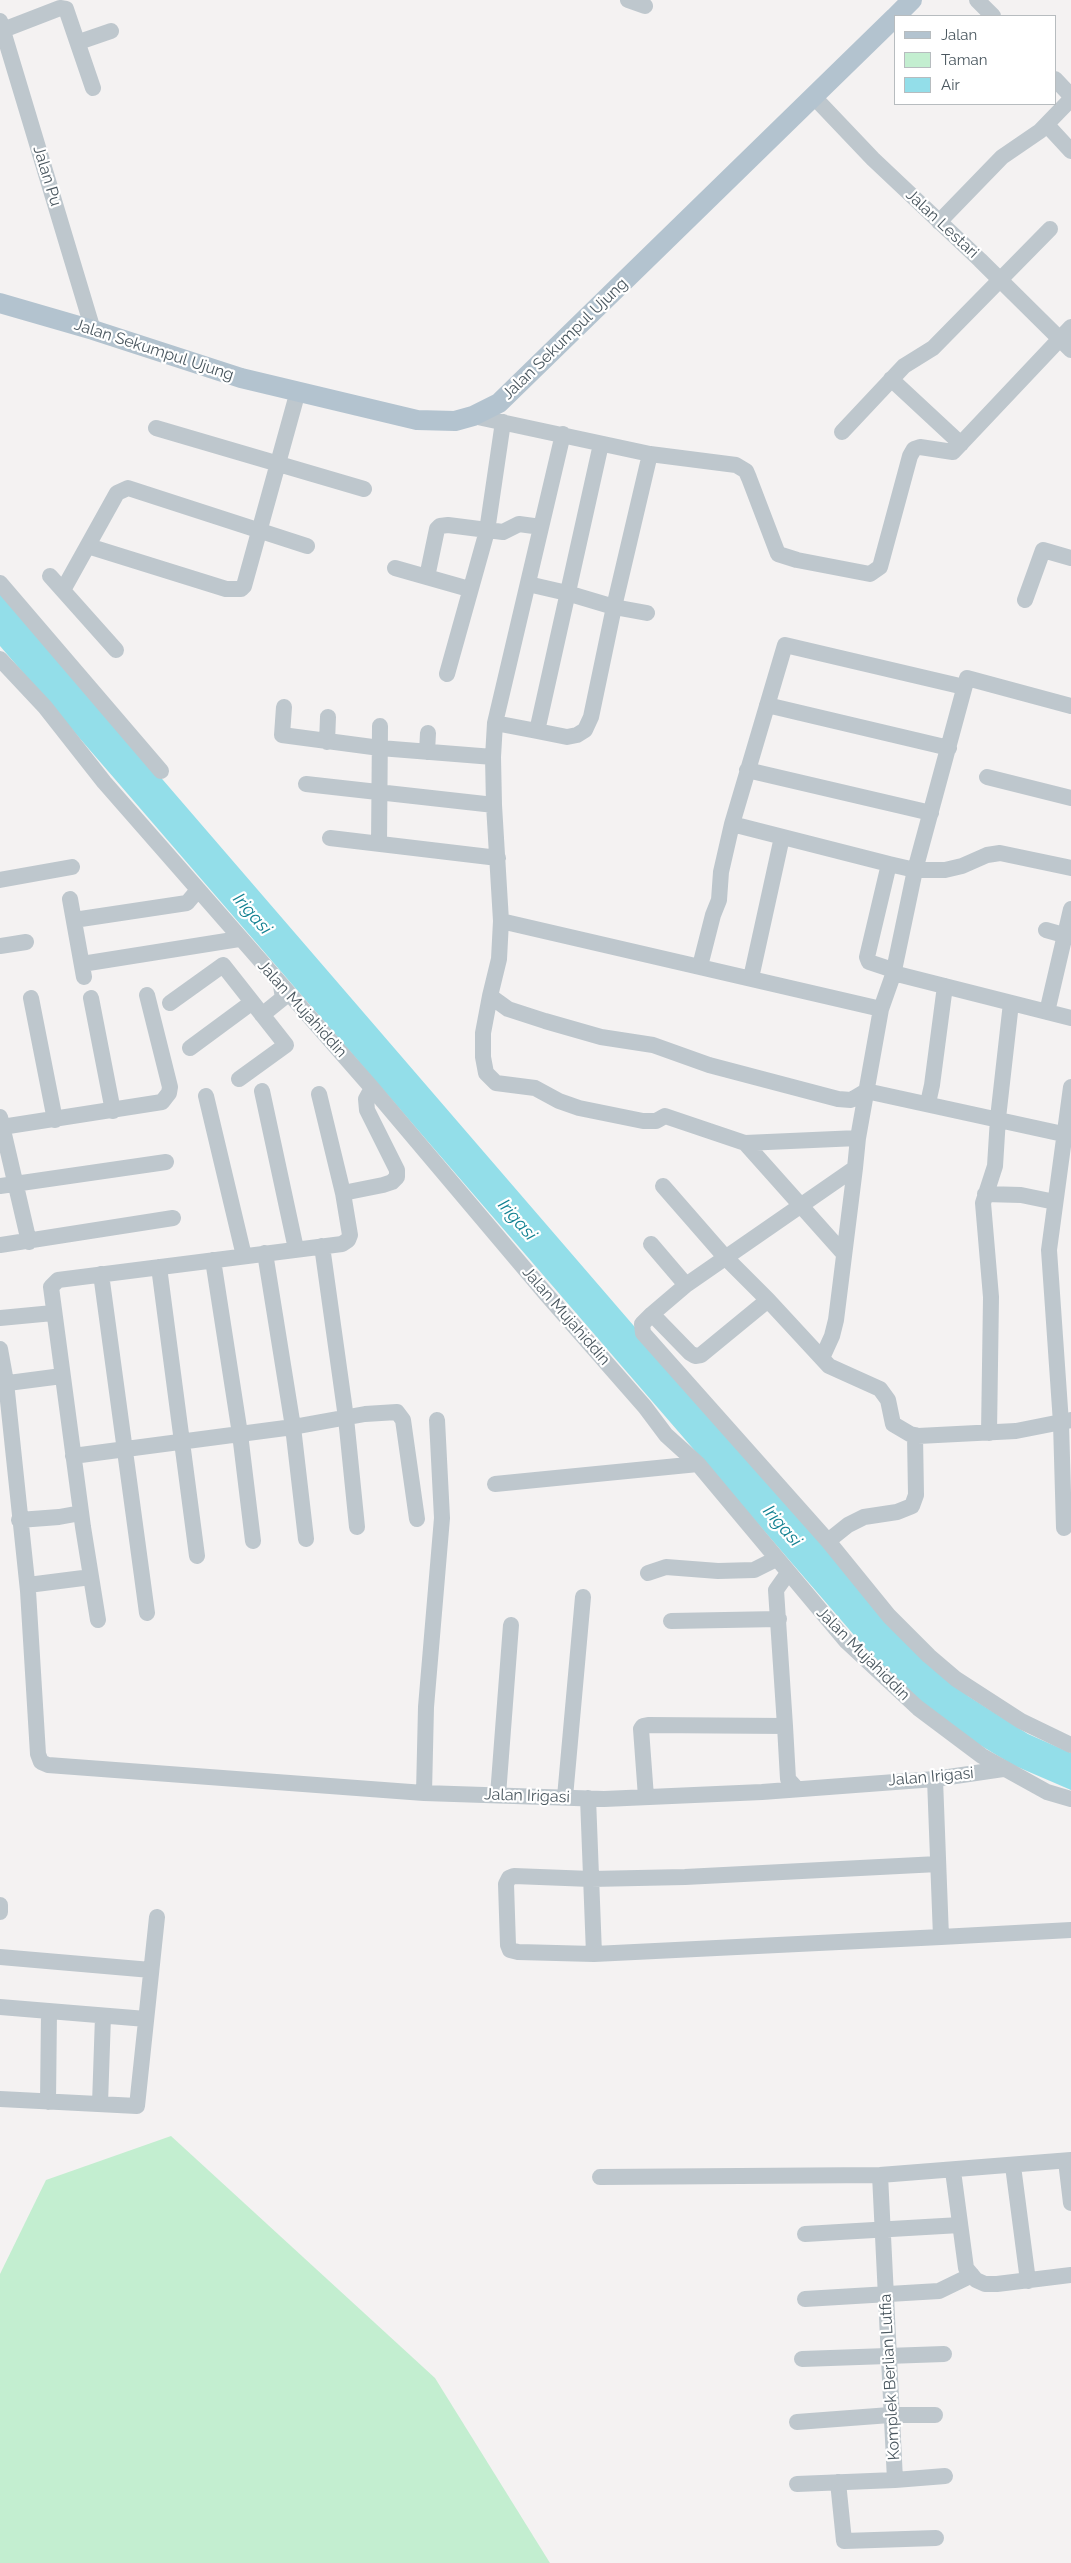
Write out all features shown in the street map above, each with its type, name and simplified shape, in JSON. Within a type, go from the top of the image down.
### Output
[{"type":"main road","name":"Jalan Sekumpul Ujung","points":[[897,15],[912,0]]},
{"type":"main road","name":"Jalan Sekumpul Ujung","points":[[0,304],[93,330],[241,378],[417,420],[455,421],[473,416],[498,403],[894,18]]},
{"type":"street","points":[[628,0],[645,6]]},
{"type":"street","points":[[977,0],[992,15]]},
{"type":"street","points":[[1,26],[63,8],[66,9],[79,42],[93,88]]},
{"type":"street","name":"Jalan Pu","points":[[1,26],[93,330]]},
{"type":"street","points":[[79,42],[111,31]]},
{"type":"street","points":[[939,222],[1002,157],[1025,143],[1047,125],[1071,98],[1056,80]]},
{"type":"street","name":"Jalan Lestari","points":[[814,97],[840,127],[1071,350]]},
{"type":"street","points":[[1047,125],[1071,151]]},
{"type":"street","points":[[842,432],[891,379],[914,358],[933,348],[1050,229]]},
{"type":"street","points":[[473,416],[650,454],[736,465],[746,471],[778,554],[797,560],[870,574],[880,567],[910,456],[914,449],[920,446],[953,452],[1071,327]]},
{"type":"street","points":[[891,379],[962,444]]},
{"type":"street","points":[[88,546],[234,590],[244,586],[298,391]]},
{"type":"street","points":[[447,674],[469,589],[487,531],[503,422]]},
{"type":"street","points":[[156,428],[364,489]]},
{"type":"street","points":[[563,434],[496,723],[493,757],[494,805],[501,921],[498,959],[483,1033],[483,1057],[486,1073],[496,1083],[535,1088],[559,1101],[580,1108],[643,1121],[656,1121],[665,1116],[745,1143],[858,1138]]},
{"type":"street","points":[[537,731],[601,444]]},
{"type":"street","points":[[496,723],[567,737],[577,735],[585,730],[591,717],[614,607],[650,454]]},
{"type":"street","points":[[63,590],[117,494],[128,488],[307,546]]},
{"type":"street","points":[[426,577],[437,529],[440,526],[448,525],[504,532],[519,524],[542,527]]},
{"type":"street","points":[[1025,600],[1043,550],[1071,558]]},
{"type":"street","points":[[395,568],[469,589]]},
{"type":"street","points":[[50,576],[116,650]]},
{"type":"street","points":[[0,583],[161,771]]},
{"type":"street","points":[[528,584],[614,607],[647,612]]},
{"type":"street","points":[[700,966],[713,915],[719,900],[721,872],[732,824],[785,645],[964,687]]},
{"type":"street","name":"Jalan Mujahiddin","points":[[1,665],[45,706],[104,782],[197,891],[372,1088],[546,1294],[645,1407],[666,1435],[698,1464],[847,1642],[918,1708],[1003,1769],[1047,1792],[1071,1799]]},
{"type":"street","points":[[822,1358],[832,1336],[836,1320],[858,1138],[881,1009],[893,972],[930,813],[967,678],[1071,706]]},
{"type":"street","points":[[767,705],[949,748]]},
{"type":"street","points":[[284,707],[282,735],[380,748],[493,757]]},
{"type":"street","points":[[327,742],[328,716]]},
{"type":"street","points":[[379,844],[380,726]]},
{"type":"street","points":[[427,752],[428,734]]},
{"type":"street","points":[[747,770],[930,813]]},
{"type":"street","points":[[987,777],[1071,798]]},
{"type":"street","points":[[306,784],[494,805]]},
{"type":"street","points":[[732,824],[916,870],[954,869],[993,853],[1071,868]]},
{"type":"street","points":[[751,978],[782,837]]},
{"type":"street","points":[[330,838],[498,858]]},
{"type":"street","points":[[889,864],[867,957],[869,962],[893,972],[1071,1018]]},
{"type":"street","points":[[0,880],[72,867]]},
{"type":"street","points":[[74,920],[187,903],[197,891]]},
{"type":"street","points":[[70,899],[83,971],[239,939]]},
{"type":"street","points":[[1047,1012],[1068,936],[1071,909]]},
{"type":"street","points":[[501,921],[881,1009]]},
{"type":"street","points":[[1046,930],[1068,936]]},
{"type":"street","points":[[0,946],[26,942]]},
{"type":"street","points":[[170,1003],[223,965],[251,1003],[286,1045],[239,1078]]},
{"type":"street","points":[[262,1016],[283,998],[281,986]]},
{"type":"street","points":[[928,1103],[945,986]]},
{"type":"street","points":[[29,1242],[8,1185],[1,1122],[55,1120],[162,1102],[169,1093],[170,1087],[147,995]]},
{"type":"street","points":[[490,996],[508,1009],[544,1021],[601,1037],[653,1045],[709,1065],[838,1099],[851,1100],[866,1090],[1063,1134]]},
{"type":"street","points":[[31,998],[55,1120]]},
{"type":"street","points":[[91,998],[113,1111]]},
{"type":"street","points":[[190,1048],[251,1003]]},
{"type":"street","points":[[989,1433],[991,1297],[984,1203],[985,1194],[995,1166],[998,1118],[1011,1003]]},
{"type":"street","points":[[1064,1528],[1066,1422],[1049,1256],[1063,1134],[1071,1087]]},
{"type":"street","points":[[342,1193],[383,1186],[392,1182],[396,1177],[397,1170],[367,1110],[366,1099],[372,1088]]},
{"type":"street","points":[[262,1091],[296,1249]]},
{"type":"street","points":[[98,1620],[53,1313],[51,1294],[54,1282],[101,1274],[342,1244],[348,1240],[350,1235],[342,1193],[319,1094]]},
{"type":"street","points":[[206,1096],[244,1256]]},
{"type":"street","points":[[745,1143],[844,1254]]},
{"type":"street","points":[[8,1185],[166,1162]]},
{"type":"street","points":[[855,1168],[686,1285],[642,1324],[643,1333],[828,1541],[889,1616],[929,1656],[988,1702],[1020,1721],[1071,1745]]},
{"type":"street","points":[[663,1186],[726,1257],[822,1358],[834,1369],[880,1388],[888,1400],[893,1424],[915,1435],[989,1433],[1066,1422]]},
{"type":"street","points":[[985,1194],[1021,1196],[1055,1202]]},
{"type":"street","points":[[0,1245],[29,1242],[173,1218]]},
{"type":"street","points":[[651,1244],[686,1285]]},
{"type":"street","points":[[322,1246],[346,1418],[357,1527]]},
{"type":"street","points":[[265,1253],[293,1427],[306,1539]]},
{"type":"street","points":[[212,1260],[240,1434],[253,1541]]},
{"type":"street","points":[[159,1267],[180,1442],[197,1556]]},
{"type":"street","points":[[101,1274],[147,1613]]},
{"type":"street","points":[[652,1314],[690,1353],[697,1356],[768,1300]]},
{"type":"street","points":[[0,1318],[53,1313]]},
{"type":"street","points":[[0,1349],[28,1585],[91,1576]]},
{"type":"street","points":[[3,1383],[62,1376]]},
{"type":"street","points":[[73,1456],[293,1427],[388,1411],[401,1415],[417,1519]]},
{"type":"street","points":[[424,1793],[426,1706],[442,1518],[437,1420]]},
{"type":"street","points":[[828,1541],[848,1525],[864,1517],[897,1512],[912,1506],[916,1495],[915,1435]]},
{"type":"street","points":[[495,1484],[698,1464]]},
{"type":"street","points":[[19,1520],[59,1517],[81,1512]]},
{"type":"street","points":[[648,1574],[666,1568],[718,1571],[754,1570],[776,1559]]},
{"type":"street","points":[[788,1573],[776,1590],[788,1779],[797,1789]]},
{"type":"street","name":"Jalan Irigasi","points":[[28,1585],[38,1754],[44,1764],[424,1793],[588,1798],[797,1789],[935,1779],[1003,1769]]},
{"type":"street","points":[[565,1797],[583,1597]]},
{"type":"street","points":[[671,1621],[779,1619]]},
{"type":"street","points":[[498,1795],[511,1625]]},
{"type":"street","points":[[646,1797],[643,1726],[786,1726]]},
{"type":"street","points":[[935,1779],[941,1937]]},
{"type":"street","points":[[588,1798],[594,1954]]},
{"type":"street","points":[[938,1864],[685,1877],[591,1879],[517,1875],[509,1878],[506,1884],[508,1945],[510,1950],[518,1952],[594,1954],[1071,1930]]},
{"type":"street","points":[[0,1905],[0,1912]]},
{"type":"street","points":[[0,2099],[137,2106],[157,1917]]},
{"type":"street","points":[[0,1957],[151,1970]]},
{"type":"street","points":[[0,2007],[146,2019]]},
{"type":"street","points":[[48,2102],[49,2011]]},
{"type":"street","points":[[100,2104],[103,2016]]},
{"type":"street","points":[[600,2177],[880,2176],[1069,2160],[1071,2203]]},
{"type":"street","points":[[1013,2166],[1028,2282]]},
{"type":"street","points":[[954,2171],[966,2268],[976,2280],[985,2284],[1028,2282],[1071,2275]]},
{"type":"street","name":"Komplek Berlian Lutfia","points":[[797,2484],[895,2480],[890,2415],[880,2176]]},
{"type":"street","points":[[805,2234],[960,2225]]},
{"type":"street","points":[[805,2299],[939,2291],[972,2275]]},
{"type":"street","points":[[802,2359],[944,2354]]},
{"type":"street","points":[[797,2422],[890,2415],[935,2415]]},
{"type":"street","points":[[895,2480],[945,2476]]},
{"type":"street","points":[[838,2482],[844,2541],[936,2538]]},
{"type":"green space","points":[[171,2136],[435,2378],[550,2563],[0,2563],[0,2274],[46,2180]]},
{"type":"water","name":"Irigasi","points":[[0,591],[765,1478],[968,1696],[1028,1734],[1071,1753],[1071,1790],[1013,1765],[965,1736],[922,1703],[873,1657],[0,646]]}]
